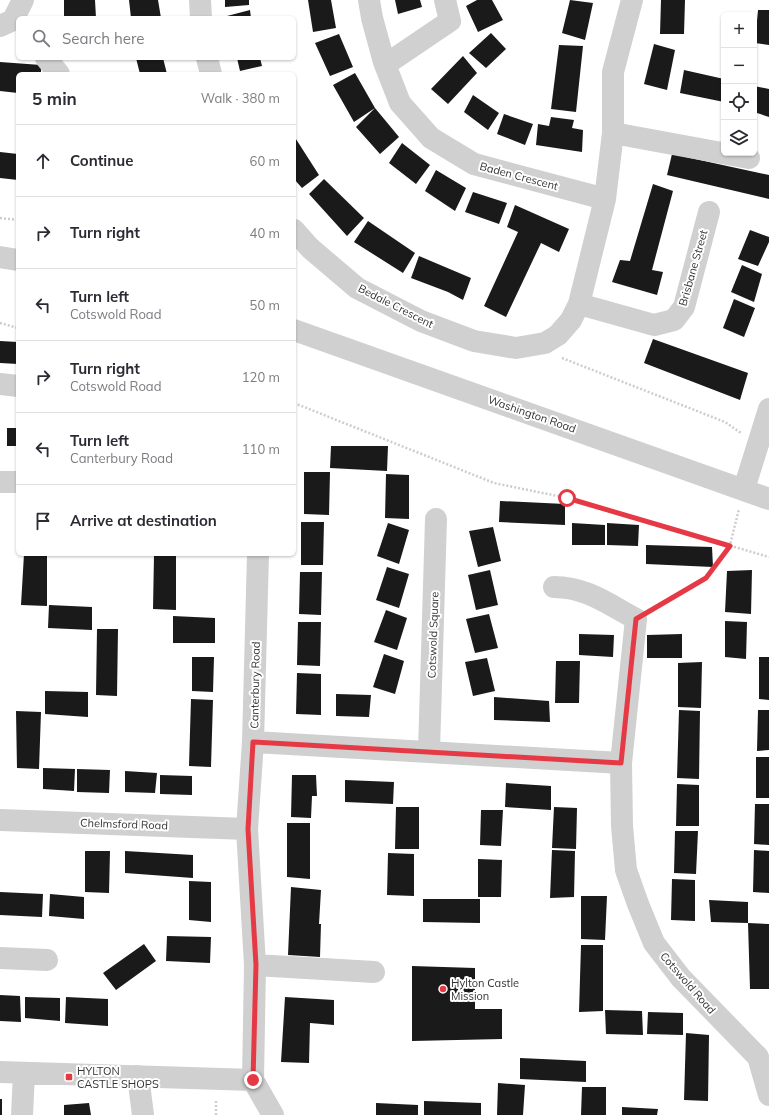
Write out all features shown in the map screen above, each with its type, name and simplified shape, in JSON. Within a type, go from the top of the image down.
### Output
[{"type":"street","points":[[10,24],[23,0]]},
{"type":"street","points":[[200,0],[201,16]]},
{"type":"street","name":"Baden Crescent","points":[[369,0],[372,18],[385,65],[400,103],[431,138],[474,164],[605,199]]},
{"type":"street","points":[[385,65],[450,22],[445,0]]},
{"type":"street","points":[[545,343],[562,330],[571,320],[579,304],[605,199],[613,134],[613,72],[632,0]]},
{"type":"street","points":[[48,60],[57,72]]},
{"type":"street","points":[[208,60],[210,72]]},
{"type":"street","points":[[613,134],[749,158]]},
{"type":"street","name":"Brisbane Street","points":[[579,304],[654,325],[674,320],[684,307],[710,212]]},
{"type":"street","name":"Bedale Crescent","points":[[296,232],[310,248],[357,288],[421,321],[474,341],[516,348],[545,343]]},
{"type":"street","points":[[0,257],[16,260]]},
{"type":"street","name":"Washington Road","points":[[296,331],[769,498]]},
{"type":"street","points":[[0,384],[16,386]]},
{"type":"street","points":[[744,489],[769,409]]},
{"type":"street","points":[[0,482],[16,482]]},
{"type":"street","name":"Cotswold Square","points":[[429,751],[436,519]]},
{"type":"street","name":"Canterbury Road","points":[[253,1080],[256,965],[248,829],[253,742],[258,556]]},
{"type":"street","points":[[554,587],[571,587],[583,591],[636,619]]},
{"type":"street","name":"Cotswold Road","points":[[636,619],[621,763],[622,826],[626,870],[654,943],[680,978],[758,1057],[769,1095]]},
{"type":"street","points":[[253,742],[621,763]]},
{"type":"street","name":"Chelmsford Road","points":[[0,820],[248,829]]},
{"type":"street","points":[[0,958],[48,960]]},
{"type":"street","points":[[256,965],[374,972]]},
{"type":"street","points":[[0,1072],[253,1080],[273,1115]]},
{"type":"street","points":[[22,1115],[24,1073]]},
{"type":"street","points":[[138,1076],[143,1115]]},
{"type":"path","points":[[0,218],[16,220]]},
{"type":"path","points":[[0,323],[16,327]]},
{"type":"path","points":[[545,343],[557,356],[725,422],[740,433],[760,439]]},
{"type":"path","points":[[296,404],[494,483],[567,498],[769,557]]},
{"type":"path","points":[[636,619],[706,578],[730,546],[744,489]]},
{"type":"building","points":[[64,0],[95,0],[96,16],[64,16]]},
{"type":"building","points":[[129,0],[158,0],[161,16],[131,16]]},
{"type":"building","points":[[225,0],[249,0],[249,5],[225,7]]},
{"type":"building","points":[[308,0],[331,0],[336,28],[313,32]]},
{"type":"building","points":[[395,0],[420,0],[422,7],[398,14]]},
{"type":"building","points":[[477,0],[492,0],[503,20],[478,32],[466,6]]},
{"type":"building","points":[[570,0],[593,3],[585,40],[562,33]]},
{"type":"building","points":[[661,0],[685,0],[684,34],[660,34]]},
{"type":"building","points":[[250,10],[251,16],[227,16]]},
{"type":"building","points":[[758,10],[769,10],[769,45],[757,43]]},
{"type":"building","points":[[491,33],[506,49],[486,68],[469,53]]},
{"type":"building","points":[[339,34],[353,67],[330,76],[315,43]]},
{"type":"building","points":[[654,44],[675,50],[667,90],[644,84]]},
{"type":"building","points":[[559,45],[583,46],[576,112],[551,109]]},
{"type":"building","points":[[463,56],[477,73],[448,104],[431,89]]},
{"type":"building","points":[[136,60],[164,60],[166,72],[140,72]]},
{"type":"building","points":[[237,60],[260,60],[262,66],[240,71]]},
{"type":"building","points":[[0,62],[41,65],[41,72],[16,72],[16,93],[0,91]]},
{"type":"building","points":[[684,70],[721,78],[721,101],[680,93]]},
{"type":"building","points":[[355,73],[375,108],[354,122],[333,85]]},
{"type":"building","points":[[757,87],[769,89],[769,117],[757,113]]},
{"type":"building","points":[[473,95],[499,113],[488,130],[464,112]]},
{"type":"building","points":[[375,108],[399,137],[380,154],[356,127]]},
{"type":"building","points":[[504,114],[533,124],[525,145],[497,134]]},
{"type":"building","points":[[551,117],[574,120],[572,128],[583,130],[582,152],[536,145],[538,124],[549,126]]},
{"type":"building","points":[[296,139],[319,175],[302,188],[296,181]]},
{"type":"building","points":[[402,143],[430,165],[416,184],[389,163]]},
{"type":"building","points":[[0,152],[16,154],[16,180],[0,178]]},
{"type":"building","points":[[672,154],[769,175],[769,199],[667,175]]},
{"type":"building","points":[[436,170],[466,188],[455,211],[425,191]]},
{"type":"building","points":[[324,179],[364,218],[347,236],[309,194]]},
{"type":"building","points":[[653,184],[673,191],[652,270],[663,272],[657,295],[612,282],[620,260],[630,261]]},
{"type":"building","points":[[473,192],[507,203],[499,224],[465,212]]},
{"type":"building","points":[[515,205],[569,229],[559,252],[541,243],[506,317],[484,306],[518,232],[507,227]]},
{"type":"building","points":[[368,221],[415,253],[403,273],[354,242]]},
{"type":"building","points":[[750,230],[769,237],[769,242],[758,266],[738,259]]},
{"type":"building","points":[[419,256],[471,278],[463,300],[448,292],[411,278]]},
{"type":"building","points":[[742,265],[762,274],[754,302],[731,292]]},
{"type":"building","points":[[734,299],[755,308],[744,337],[723,328]]},
{"type":"building","points":[[653,339],[748,373],[740,400],[644,363]]},
{"type":"building","points":[[0,341],[16,342],[16,364],[0,363]]},
{"type":"building","points":[[7,428],[16,428],[16,446],[7,446]]},
{"type":"building","points":[[331,446],[388,446],[387,471],[330,468]]},
{"type":"building","points":[[304,472],[330,472],[329,515],[304,514]]},
{"type":"building","points":[[386,474],[409,475],[409,519],[385,518]]},
{"type":"building","points":[[500,501],[565,504],[565,525],[499,522]]},
{"type":"building","points":[[301,522],[324,522],[323,565],[301,565]]},
{"type":"building","points":[[388,523],[409,530],[399,564],[377,556]]},
{"type":"building","points":[[572,523],[605,525],[605,545],[572,545]]},
{"type":"building","points":[[607,523],[639,525],[638,546],[607,545]]},
{"type":"building","points":[[493,527],[501,561],[478,567],[469,531]]},
{"type":"building","points":[[646,545],[712,547],[713,567],[646,564]]},
{"type":"building","points":[[24,556],[47,556],[47,606],[21,605]]},
{"type":"building","points":[[154,556],[176,556],[176,610],[153,609]]},
{"type":"building","points":[[387,567],[409,574],[399,608],[376,600]]},
{"type":"building","points":[[490,570],[498,605],[476,610],[468,575]]},
{"type":"building","points":[[752,570],[751,614],[725,612],[727,571]]},
{"type":"building","points":[[300,572],[322,572],[321,615],[299,614]]},
{"type":"building","points":[[49,605],[92,607],[92,630],[48,628]]},
{"type":"building","points":[[386,610],[407,618],[397,650],[374,642]]},
{"type":"building","points":[[489,614],[498,648],[475,653],[466,619]]},
{"type":"building","points":[[173,616],[215,618],[215,643],[173,643]]},
{"type":"building","points":[[725,621],[747,622],[746,659],[725,657]]},
{"type":"building","points":[[298,622],[321,622],[320,666],[297,665]]},
{"type":"building","points":[[97,629],[118,629],[117,696],[96,695]]},
{"type":"building","points":[[579,634],[614,635],[613,657],[579,655]]},
{"type":"building","points":[[682,634],[682,658],[647,658],[647,635]]},
{"type":"building","points":[[384,654],[404,661],[395,694],[373,687]]},
{"type":"building","points":[[192,657],[214,657],[213,692],[192,691]]},
{"type":"building","points":[[759,657],[769,657],[769,700],[759,699]]},
{"type":"building","points":[[487,658],[495,691],[473,696],[465,662]]},
{"type":"building","points":[[556,661],[580,661],[579,703],[555,703]]},
{"type":"building","points":[[702,662],[701,708],[678,707],[678,663]]},
{"type":"building","points":[[297,673],[321,674],[321,715],[296,714]]},
{"type":"building","points":[[45,691],[88,692],[88,717],[45,714]]},
{"type":"building","points":[[336,694],[371,695],[369,717],[336,716]]},
{"type":"building","points":[[494,697],[549,701],[550,722],[494,720]]},
{"type":"building","points":[[191,699],[213,700],[211,767],[189,766]]},
{"type":"building","points":[[679,710],[700,711],[699,779],[677,778]]},
{"type":"building","points":[[758,710],[769,710],[769,750],[757,751]]},
{"type":"building","points":[[16,711],[41,712],[39,769],[17,768]]},
{"type":"building","points":[[756,757],[769,757],[769,798],[756,798]]},
{"type":"building","points":[[43,768],[75,769],[74,791],[43,789]]},
{"type":"building","points":[[77,769],[110,770],[109,793],[77,792]]},
{"type":"building","points":[[125,771],[157,773],[155,793],[125,792]]},
{"type":"building","points":[[160,775],[192,776],[192,795],[160,794]]},
{"type":"building","points":[[292,775],[316,775],[317,796],[312,796],[311,818],[291,817]]},
{"type":"building","points":[[345,780],[394,782],[393,804],[345,802]]},
{"type":"building","points":[[506,783],[551,786],[551,810],[505,807]]},
{"type":"building","points":[[677,784],[699,785],[699,826],[676,826]]},
{"type":"building","points":[[755,804],[769,804],[769,845],[754,844]]},
{"type":"building","points":[[396,807],[419,807],[419,849],[395,849]]},
{"type":"building","points":[[554,807],[577,808],[576,849],[552,848]]},
{"type":"building","points":[[481,810],[503,810],[501,846],[480,845]]},
{"type":"building","points":[[287,823],[310,823],[310,879],[287,877]]},
{"type":"building","points":[[675,831],[698,831],[696,874],[674,873]]},
{"type":"building","points":[[552,850],[575,851],[574,897],[550,898]]},
{"type":"building","points":[[754,850],[769,851],[769,893],[753,892]]},
{"type":"building","points":[[85,851],[110,851],[109,893],[85,892]]},
{"type":"building","points":[[125,851],[193,855],[193,878],[125,873]]},
{"type":"building","points":[[388,853],[414,854],[414,896],[387,895]]},
{"type":"building","points":[[478,859],[502,860],[501,897],[478,897]]},
{"type":"building","points":[[672,879],[695,880],[695,921],[671,920]]},
{"type":"building","points":[[189,881],[211,882],[211,922],[189,920]]},
{"type":"building","points":[[291,887],[321,890],[319,924],[321,924],[320,957],[288,955]]},
{"type":"building","points":[[0,892],[43,894],[42,917],[0,915]]},
{"type":"building","points":[[50,894],[84,897],[84,919],[49,916]]},
{"type":"building","points":[[581,896],[607,896],[605,940],[581,939]]},
{"type":"building","points":[[423,899],[480,899],[480,923],[423,922]]},
{"type":"building","points":[[709,900],[748,902],[748,923],[711,922]]},
{"type":"building","points":[[748,923],[769,924],[769,989],[750,989]]},
{"type":"building","points":[[167,936],[211,937],[210,963],[166,961]]},
{"type":"building","points":[[144,944],[156,961],[116,990],[103,973]]},
{"type":"building","points":[[581,945],[603,945],[603,1011],[579,1012]]},
{"type":"building","name":"Hylton Castle Mission","points":[[412,966],[475,968],[475,1009],[502,1009],[502,1039],[412,1041]]},
{"type":"building","points":[[0,995],[20,996],[21,1022],[0,1021]]},
{"type":"building","points":[[25,997],[60,998],[60,1021],[25,1018]]},
{"type":"building","points":[[66,997],[108,999],[108,1026],[65,1023]]},
{"type":"building","points":[[285,997],[334,1000],[334,1025],[310,1023],[309,1063],[281,1062]]},
{"type":"building","points":[[605,1010],[642,1011],[643,1035],[606,1034]]},
{"type":"building","points":[[648,1012],[683,1013],[683,1035],[647,1034]]},
{"type":"building","points":[[686,1033],[709,1035],[708,1101],[684,1100]]},
{"type":"building","points":[[520,1058],[586,1061],[586,1082],[520,1079]]},
{"type":"building","points":[[498,1083],[525,1085],[523,1115],[497,1115]]},
{"type":"building","points":[[582,1087],[606,1087],[606,1115],[581,1115]]},
{"type":"building","points":[[0,1099],[2,1099],[2,1115],[0,1115]]},
{"type":"building","points":[[424,1101],[481,1103],[481,1115],[424,1115]]},
{"type":"building","points":[[89,1103],[91,1115],[64,1115],[64,1105]]},
{"type":"building","points":[[376,1103],[418,1105],[418,1115],[376,1115]]},
{"type":"building","points":[[622,1107],[658,1109],[657,1115],[622,1115]]},
{"type":"place","name":"Hylton Castle Mission","points":[[443,989]]},
{"type":"place","name":"HYLTON CASTLE SHOPS","points":[[69,1077]]},
{"type":"route","points":[[253,1080],[256,965],[248,829],[253,742],[621,763],[636,619],[706,578],[730,546],[567,498]]}]
